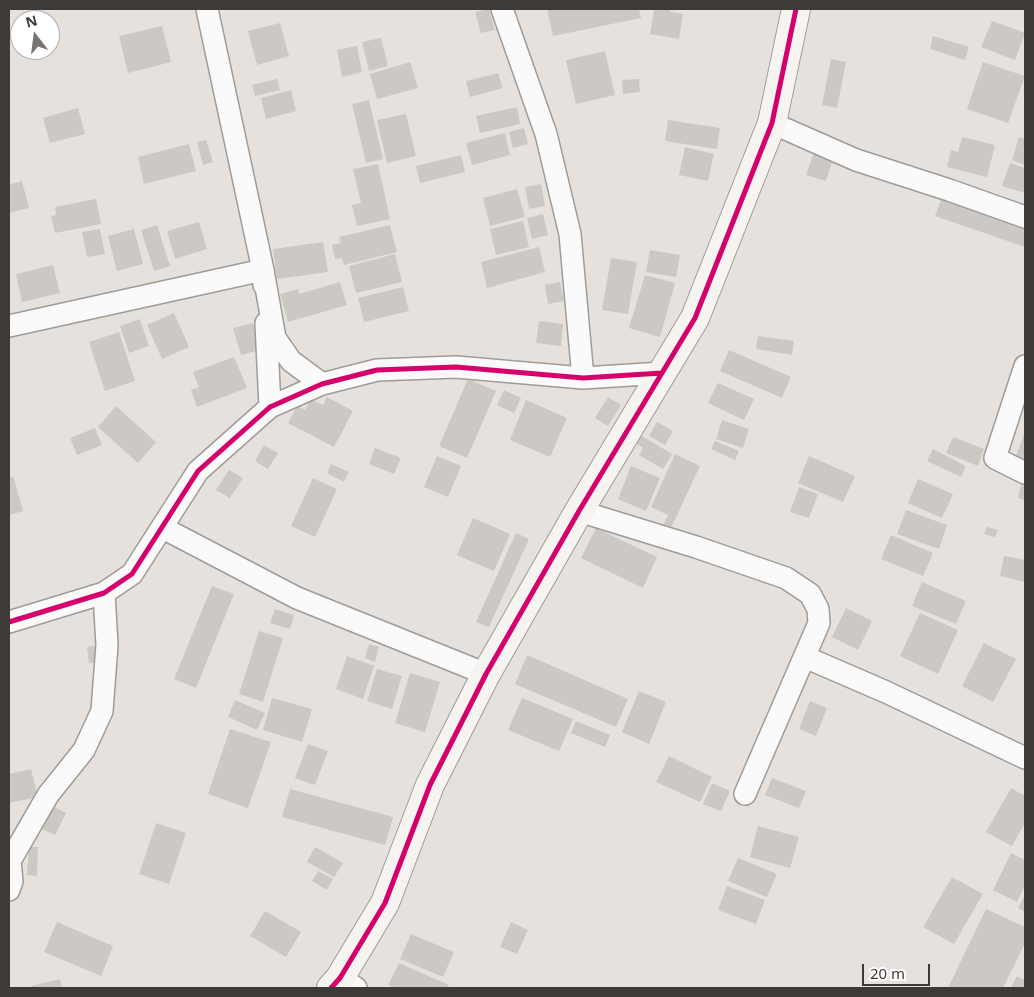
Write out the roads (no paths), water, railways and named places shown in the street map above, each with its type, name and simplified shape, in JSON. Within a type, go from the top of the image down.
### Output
[{"type":"street","points":[[207,9],[263,270],[275,338],[292,361],[322,384]]},
{"type":"street","points":[[502,9],[546,134],[570,234],[583,378]]},
{"type":"street","points":[[342,985],[385,903],[430,785],[486,674],[578,511],[695,318],[772,123],[796,9]]},
{"type":"street","points":[[772,123],[856,160],[1025,217]]},
{"type":"street","points":[[9,326],[263,270]]},
{"type":"street","points":[[263,270],[270,406]]},
{"type":"street","points":[[1025,366],[995,458],[1025,473]]},
{"type":"street","points":[[9,622],[104,593],[132,574],[198,471],[270,406],[322,384],[377,370],[456,367],[583,378],[662,373]]},
{"type":"street","points":[[578,511],[696,547],[786,578],[810,594],[818,609],[818,623],[805,658],[745,794]]},
{"type":"street","points":[[163,528],[297,598],[486,674]]},
{"type":"street","points":[[9,890],[12,881],[10,861],[48,795],[84,750],[102,711],[107,645],[104,593]]},
{"type":"street","points":[[805,658],[886,692],[1025,758]]}]
